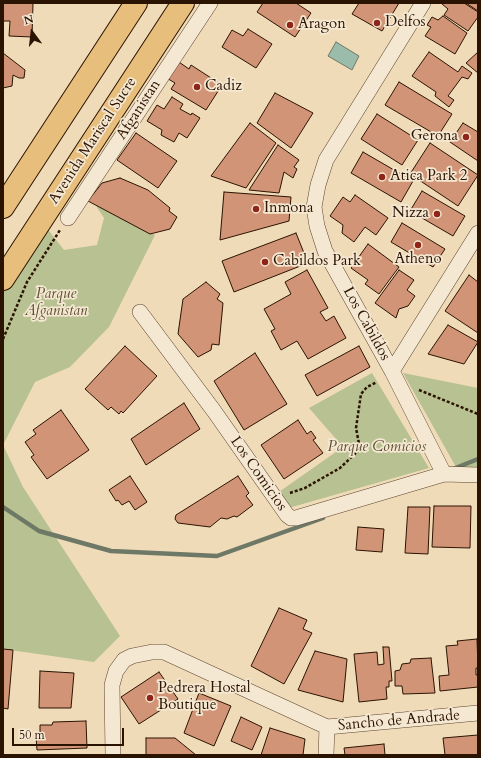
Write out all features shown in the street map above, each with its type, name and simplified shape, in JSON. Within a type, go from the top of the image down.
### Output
[{"type":"main road","points":[[3,207],[136,3]]},
{"type":"main road","name":"Avenida Mariscal Sucre","points":[[3,279],[184,3]]},
{"type":"street","name":"Afganistan","points":[[68,218],[210,3]]},
{"type":"street","name":"Los Cabildos","points":[[423,3],[326,160],[318,185],[314,207],[317,226],[325,251],[392,371],[444,474]]},
{"type":"street","points":[[392,371],[478,233]]},
{"type":"street","name":"Los Comicios","points":[[140,312],[214,411],[287,515],[291,518],[296,518],[444,474],[478,475]]},
{"type":"street","name":"Sancho de Andrade","points":[[113,755],[112,685],[116,671],[124,660],[132,656],[152,652],[164,652],[327,727],[478,713]]},
{"type":"street","points":[[326,755],[327,727]]},
{"type":"path","points":[[3,339],[27,282],[68,218]]},
{"type":"path","points":[[285,495],[305,488],[340,468],[360,449],[356,428],[361,394],[368,387],[377,382]]},
{"type":"path","points":[[417,389],[478,414]]},
{"type":"green space","name":"Parque Afganistan","points":[[96,206],[116,212],[155,235],[109,327],[70,367],[35,382],[3,445],[3,283],[42,222],[64,250],[97,245],[104,218]]},
{"type":"green space","name":"Parque Comicios","points":[[372,373],[429,468],[285,509],[276,494],[343,447],[309,408]]},
{"type":"green space","name":"Parque Comicios","points":[[403,373],[478,388],[478,468],[456,467]]},
{"type":"green space","points":[[3,445],[23,487],[120,636],[94,662],[3,649]]},
{"type":"shaded area","points":[[336,42],[359,56],[352,70],[328,56]]},
{"type":"building","points":[[3,3],[33,3],[32,37],[9,36],[10,21],[3,21]]},
{"type":"building","name":"Aragon","points":[[263,3],[296,3],[311,13],[295,37],[257,12]]},
{"type":"building","name":"Delfos","points":[[359,3],[399,3],[382,31],[352,14]]},
{"type":"building","points":[[464,3],[478,12],[478,17],[468,31],[444,15],[448,9],[442,4]]},
{"type":"building","points":[[466,3],[478,3],[478,11]]},
{"type":"building","points":[[443,16],[467,33],[455,54],[425,36],[431,27],[427,25],[432,17],[438,20]]},
{"type":"building","points":[[248,29],[272,44],[256,68],[222,47],[232,30],[243,36]]},
{"type":"building","points":[[429,52],[458,72],[462,66],[472,73],[468,79],[462,77],[448,96],[454,100],[449,107],[435,96],[436,92],[412,76]]},
{"type":"building","points":[[478,52],[478,73],[466,63]]},
{"type":"building","points":[[3,53],[25,70],[24,78],[19,78],[13,75],[12,86],[3,88]]},
{"type":"building","name":"Cadiz","points":[[176,60],[189,69],[191,65],[222,85],[206,110],[171,89],[175,83],[165,77]]},
{"type":"building","points":[[399,82],[452,114],[438,136],[385,105]]},
{"type":"building","points":[[275,93],[313,113],[291,148],[257,123]]},
{"type":"building","points":[[172,97],[183,104],[180,109],[191,115],[192,113],[200,118],[187,138],[179,133],[174,142],[161,135],[162,130],[147,121],[157,105],[164,109]]},
{"type":"building","points":[[377,114],[418,140],[402,165],[361,139]]},
{"type":"building","points":[[250,123],[276,143],[246,188],[211,176]]},
{"type":"building","name":"Gerona","points":[[463,123],[478,132],[478,161],[450,142]]},
{"type":"building","points":[[136,133],[177,161],[158,188],[117,160]]},
{"type":"building","points":[[430,143],[478,175],[458,206],[410,174]]},
{"type":"building","points":[[278,145],[299,160],[294,167],[297,169],[293,178],[284,172],[279,193],[249,190]]},
{"type":"building","name":"Atica Park 2","points":[[363,152],[413,181],[401,202],[351,173]]},
{"type":"building","points":[[120,178],[148,190],[170,208],[169,211],[177,217],[170,229],[150,234],[88,201],[102,183]]},
{"type":"building","name":"Nizza","points":[[422,191],[465,216],[453,236],[410,211]]},
{"type":"building","name":"Inmona","points":[[224,192],[291,197],[289,221],[220,240]]},
{"type":"building","points":[[355,195],[388,218],[376,235],[365,227],[354,242],[342,233],[343,225],[330,216],[343,197],[350,202]]},
{"type":"building","name":"Atheno","points":[[402,223],[445,249],[433,267],[391,242]]},
{"type":"building","name":"Cabildos Park","points":[[296,233],[308,263],[234,292],[222,261]]},
{"type":"building","points":[[368,244],[399,267],[379,294],[365,284],[368,280],[351,268]]},
{"type":"building","points":[[307,270],[328,308],[320,312],[326,321],[334,316],[346,338],[308,359],[297,341],[281,350],[271,331],[275,329],[264,309],[291,294],[285,282]]},
{"type":"building","points":[[399,270],[414,280],[407,290],[415,296],[408,306],[399,309],[396,318],[375,303]]},
{"type":"building","points":[[469,275],[478,282],[478,333],[445,311]]},
{"type":"building","points":[[206,282],[220,294],[217,299],[223,303],[219,345],[212,344],[211,350],[198,357],[178,334],[183,299]]},
{"type":"building","points":[[448,325],[478,342],[464,364],[428,354]]},
{"type":"building","points":[[125,346],[157,376],[123,413],[121,411],[119,414],[111,407],[108,410],[85,389]]},
{"type":"building","points":[[359,346],[370,367],[317,396],[305,375]]},
{"type":"building","points":[[255,353],[287,404],[244,430],[214,381]]},
{"type":"building","points":[[184,403],[200,429],[146,465],[131,439]]},
{"type":"building","points":[[61,410],[89,450],[47,479],[31,457],[34,455],[25,442],[36,434],[33,430]]},
{"type":"building","points":[[298,420],[307,434],[311,431],[316,438],[313,440],[323,453],[284,479],[261,445]]},
{"type":"building","points":[[130,476],[147,502],[135,510],[129,501],[122,505],[118,500],[116,501],[109,490]]},
{"type":"building","points":[[238,476],[249,493],[246,496],[253,505],[237,517],[234,516],[227,519],[221,518],[210,527],[178,523],[175,519],[176,515]]},
{"type":"building","points":[[434,506],[471,506],[470,548],[432,547]]},
{"type":"building","points":[[408,507],[430,507],[428,554],[405,553]]},
{"type":"building","points":[[358,527],[384,529],[382,552],[356,550]]},
{"type":"building","points":[[279,608],[307,620],[303,629],[312,633],[284,684],[251,666]]},
{"type":"building","points":[[477,639],[478,668],[476,668],[476,675],[478,675],[478,687],[440,691],[439,676],[449,675],[446,646],[458,645],[457,641]]},
{"type":"building","points":[[383,647],[389,647],[392,681],[389,681],[389,687],[386,687],[387,699],[359,702],[354,654],[377,652],[378,665],[384,664]]},
{"type":"building","points":[[3,649],[13,650],[8,709],[3,708]]},
{"type":"building","points":[[315,651],[347,659],[343,702],[298,690]]},
{"type":"building","points":[[431,658],[435,693],[403,694],[402,686],[395,686],[395,671],[400,670],[402,664],[410,663],[411,659]]},
{"type":"building","points":[[40,671],[74,673],[71,708],[39,708]]},
{"type":"building","name":"Pedrera Hostal Boutique","points":[[159,672],[178,699],[139,724],[121,697]]},
{"type":"building","points":[[199,693],[231,706],[214,746],[184,733]]},
{"type":"building","points":[[241,717],[262,727],[252,750],[231,741]]},
{"type":"building","points":[[86,721],[87,748],[37,750],[36,737],[40,737],[40,725],[52,725],[53,722]]},
{"type":"building","points":[[270,728],[305,739],[303,755],[261,755]]},
{"type":"building","points":[[478,735],[478,755],[445,755],[443,738]]},
{"type":"building","points":[[146,738],[175,738],[196,755],[146,755]]},
{"type":"building","points":[[384,744],[385,755],[345,755],[344,748]]},
{"type":"waterway","points":[[453,469],[478,459]]},
{"type":"waterway","points":[[3,507],[39,531],[111,551],[217,556],[323,518]]},
{"type":"place","name":"Delfos","points":[[377,23]]},
{"type":"place","name":"Aragon","points":[[290,25]]},
{"type":"place","name":"Cadiz","points":[[197,87]]},
{"type":"place","name":"Gerona","points":[[466,137]]},
{"type":"place","name":"Atica Park 2","points":[[382,177]]},
{"type":"place","name":"Inmona","points":[[256,209]]},
{"type":"place","name":"Nizza","points":[[437,214]]},
{"type":"place","name":"Atheno","points":[[418,245]]},
{"type":"place","name":"Cabildos Park","points":[[265,262]]},
{"type":"place","name":"Pedrera Hostal Boutique","points":[[150,698]]}]
